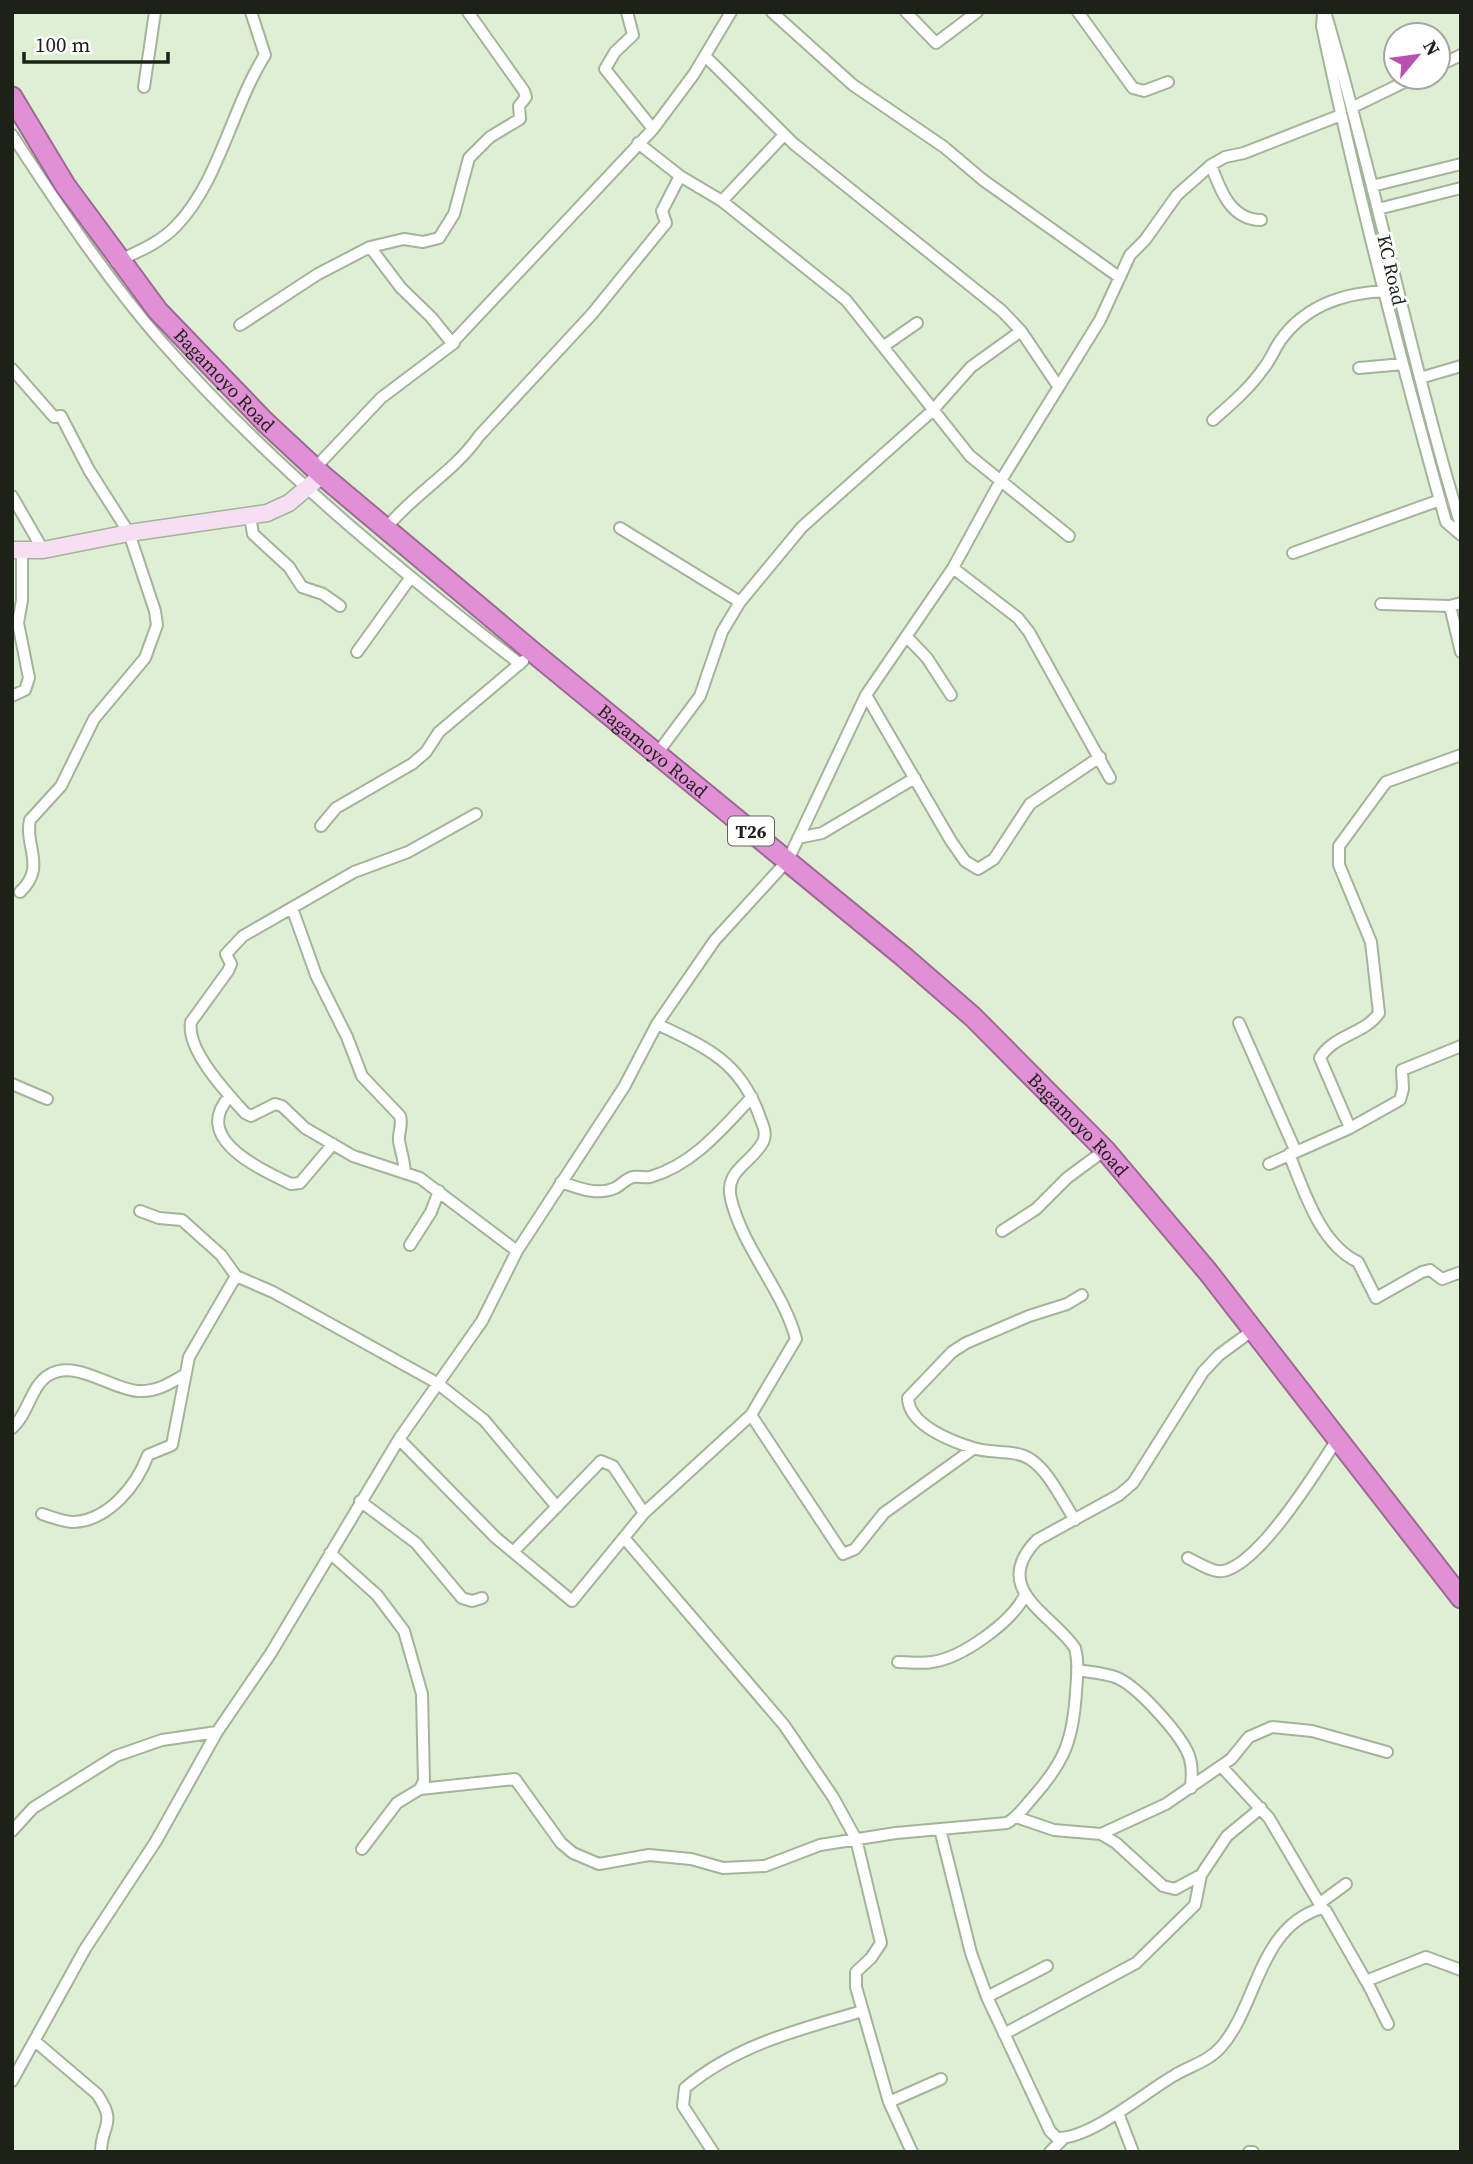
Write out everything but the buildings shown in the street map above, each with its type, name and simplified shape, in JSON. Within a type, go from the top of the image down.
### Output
[{"type":"highway","name":"Bagamoyo Road","points":[[12,97],[17,117],[65,185],[112,264],[192,349],[259,428],[315,477],[387,527],[527,658],[656,755],[788,860],[973,1017],[1105,1150],[1253,1330],[1461,1598]]},
{"type":"street","points":[[144,87],[155,12]]},
{"type":"street","points":[[12,135],[112,264],[157,241],[174,228],[198,195],[265,55],[251,12]]},
{"type":"street","points":[[240,325],[318,274],[370,247],[404,239],[423,242],[439,238],[454,214],[469,159],[489,137],[520,120],[519,106],[526,97],[468,12]]},
{"type":"street","points":[[627,12],[633,35],[615,52],[606,69],[653,129]]},
{"type":"street","points":[[12,696],[25,690],[29,678],[18,623],[22,600],[17,550],[43,550],[129,533],[267,513],[315,477],[381,398],[454,343],[653,129],[705,56],[731,12]]},
{"type":"street","points":[[772,12],[853,85],[944,147],[983,180],[1119,278]]},
{"type":"street","points":[[906,12],[936,43],[977,12]]},
{"type":"street","points":[[1078,12],[1133,88],[1144,91],[1168,82]]},
{"type":"street","points":[[1324,12],[1322,26],[1341,116],[1383,291],[1440,500],[1449,528],[1461,535]]},
{"type":"street","name":"KC Road","points":[[1324,12],[1353,107],[1396,290],[1461,527]]},
{"type":"street","points":[[705,56],[784,135],[951,267],[1021,331],[1058,386]]},
{"type":"street","points":[[1353,107],[1386,91]]},
{"type":"street","points":[[14,2075],[36,2042],[85,1948],[156,1841],[217,1732],[271,1653],[399,1439],[482,1321],[517,1251],[624,1087],[657,1024],[715,940],[788,860],[866,695],[953,568],[1000,482],[1100,320],[1130,255],[1145,240],[1177,195],[1211,165],[1225,156],[1244,153],[1341,116]]},
{"type":"street","points":[[1346,137],[1359,132]]},
{"type":"street","points":[[722,201],[784,135]]},
{"type":"street","points":[[638,143],[680,176],[722,201],[846,300],[970,456],[1069,536]]},
{"type":"street","points":[[1373,186],[1461,164]]},
{"type":"street","points":[[1211,165],[1230,206],[1245,218],[1261,220]]},
{"type":"street","points":[[387,527],[414,497],[464,458],[479,436],[592,314],[666,223],[662,211],[680,176]]},
{"type":"street","points":[[1378,209],[1461,188]]},
{"type":"street","points":[[370,247],[379,255],[401,288],[454,343]]},
{"type":"street","points":[[1213,420],[1244,392],[1265,367],[1281,340],[1304,317],[1343,295],[1396,290]]},
{"type":"street","points":[[884,346],[917,323]]},
{"type":"street","points":[[656,755],[700,696],[722,632],[740,602],[802,527],[932,411],[971,368],[1021,331]]},
{"type":"street","points":[[1359,368],[1403,364]]},
{"type":"street","points":[[1420,378],[1461,366]]},
{"type":"street","points":[[12,369],[54,417],[61,416],[89,470],[129,533],[155,611],[153,640],[138,668],[94,719],[54,796],[30,820],[34,867],[20,892]]},
{"type":"street","points":[[315,477],[411,577],[527,658],[439,732],[426,752],[412,764],[335,808],[321,826]]},
{"type":"street","points":[[12,496],[43,550]]},
{"type":"street","points":[[1293,553],[1440,500]]},
{"type":"street","points":[[250,516],[253,534],[289,566],[302,587],[323,594],[340,606]]},
{"type":"street","points":[[620,528],[740,602]]},
{"type":"street","points":[[953,568],[1018,618],[1029,632],[1110,778]]},
{"type":"street","points":[[358,652],[411,577]]},
{"type":"street","points":[[1381,604],[1455,605],[1461,652]]},
{"type":"street","points":[[907,637],[927,658],[951,695]]},
{"type":"street","points":[[866,695],[958,851],[965,861],[978,869],[993,859],[1030,804],[1100,757]]},
{"type":"street","points":[[1350,1128],[1320,1058],[1339,1041],[1373,1021],[1379,1008],[1371,942],[1339,865],[1339,846],[1386,782],[1461,755]]},
{"type":"street","points":[[798,838],[822,833],[915,778]]},
{"type":"street","points":[[476,814],[408,852],[354,872],[243,936],[226,954],[231,964],[228,971],[191,1022],[191,1041],[245,1114],[251,1116],[279,1104],[305,1128],[353,1156],[405,1172],[439,1191],[517,1251]]},
{"type":"street","points":[[292,908],[317,975],[347,1037],[362,1076],[400,1116],[403,1125],[399,1139],[405,1172]]},
{"type":"street","points":[[1239,1023],[1328,1236],[1345,1257],[1358,1262],[1376,1298],[1422,1272],[1430,1270],[1441,1279],[1461,1272]]},
{"type":"street","points":[[399,1439],[513,1552],[572,1601],[645,1513],[751,1415],[796,1339],[736,1214],[729,1190],[732,1176],[759,1149],[765,1138],[752,1097],[741,1077],[726,1062],[657,1024]]},
{"type":"street","points":[[1269,1164],[1350,1128],[1400,1100],[1404,1089],[1402,1070],[1461,1046]]},
{"type":"street","points":[[12,1084],[47,1099]]},
{"type":"street","points":[[230,1096],[221,1106],[217,1120],[225,1143],[291,1184],[300,1183],[333,1144]]},
{"type":"street","points":[[561,1182],[603,1191],[613,1189],[633,1177],[647,1178],[678,1165],[712,1140],[752,1097]]},
{"type":"street","points":[[1002,1231],[1036,1209],[1067,1178],[1105,1150]]},
{"type":"street","points":[[410,1245],[431,1212],[439,1191]]},
{"type":"street","points":[[140,1211],[159,1218],[181,1220],[221,1255],[236,1276],[273,1292],[437,1383],[484,1420],[557,1507]]},
{"type":"street","points":[[42,1514],[72,1522],[81,1521],[110,1507],[127,1493],[141,1474],[148,1455],[172,1445],[179,1422],[184,1375],[206,1326],[236,1276]]},
{"type":"street","points":[[1075,1520],[1042,1472],[1028,1457],[973,1449],[921,1422],[908,1403],[908,1398],[952,1352],[966,1343],[1029,1316],[1067,1304],[1082,1295]]},
{"type":"street","points":[[362,1849],[397,1802],[420,1789],[515,1779],[561,1843],[573,1853],[599,1864],[649,1854],[680,1857],[723,1868],[765,1866],[820,1845],[1007,1823],[1016,1817],[1052,1778],[1065,1754],[1072,1731],[1078,1657],[1070,1640],[1039,1613],[1025,1595],[1021,1580],[1022,1565],[1031,1547],[1119,1495],[1133,1483],[1203,1371],[1219,1355],[1253,1330]]},
{"type":"street","points":[[12,1428],[47,1375],[59,1371],[76,1371],[138,1391],[164,1387],[184,1375]]},
{"type":"street","points":[[751,1415],[844,1554],[855,1549],[884,1514],[973,1449]]},
{"type":"street","points":[[1188,1558],[1219,1572],[1227,1570],[1251,1552],[1281,1522],[1338,1438]]},
{"type":"street","points":[[513,1552],[588,1471],[605,1460],[613,1466],[645,1513]]},
{"type":"street","points":[[360,1501],[416,1543],[462,1598],[472,1601],[482,1598]]},
{"type":"street","points":[[625,1539],[784,1725],[833,1797],[856,1839],[881,1935],[879,1948],[856,1972],[856,1987],[889,2102],[912,2152]]},
{"type":"street","points":[[330,1553],[377,1595],[404,1631],[418,1677],[424,1711],[425,1771],[420,1789]]},
{"type":"street","points":[[898,1662],[932,1662],[961,1651],[1005,1623],[1016,1613],[1025,1595]]},
{"type":"street","points":[[1077,1670],[1117,1677],[1136,1691],[1176,1733],[1188,1753],[1192,1769],[1191,1788]]},
{"type":"street","points":[[1101,1834],[1166,1804],[1241,1750],[1249,1737],[1277,1726],[1312,1731],[1387,1752]]},
{"type":"street","points":[[12,1831],[27,1813],[116,1756],[162,1740],[217,1732]]},
{"type":"street","points":[[1221,1766],[1261,1808],[1282,1838],[1359,1973],[1367,1982],[1388,2025]]},
{"type":"street","points":[[1004,2034],[1136,1963],[1195,1905],[1201,1875],[1227,1836],[1261,1808]]},
{"type":"street","points":[[1016,1817],[1054,1830],[1101,1834],[1116,1843],[1168,1889],[1182,1887],[1201,1875]]},
{"type":"street","points":[[940,1829],[962,1922],[987,1997],[1050,2132],[1057,2138],[1064,2138]]},
{"type":"street","points":[[1049,2152],[1064,2138],[1106,2120],[1220,2048],[1266,1956],[1296,1921],[1346,1884]]},
{"type":"street","points":[[1367,1982],[1409,1961],[1426,1957],[1461,1970]]},
{"type":"street","points":[[987,1997],[1047,1966]]},
{"type":"street","points":[[713,2152],[683,2106],[685,2088],[712,2067],[756,2045],[863,2011]]},
{"type":"street","points":[[36,2042],[97,2094],[103,2104],[108,2128],[101,2152]]},
{"type":"street","points":[[889,2102],[941,2079]]},
{"type":"street","points":[[1118,2113],[1133,2152]]},
{"type":"street","points":[[1106,2120],[1124,2133]]}]
